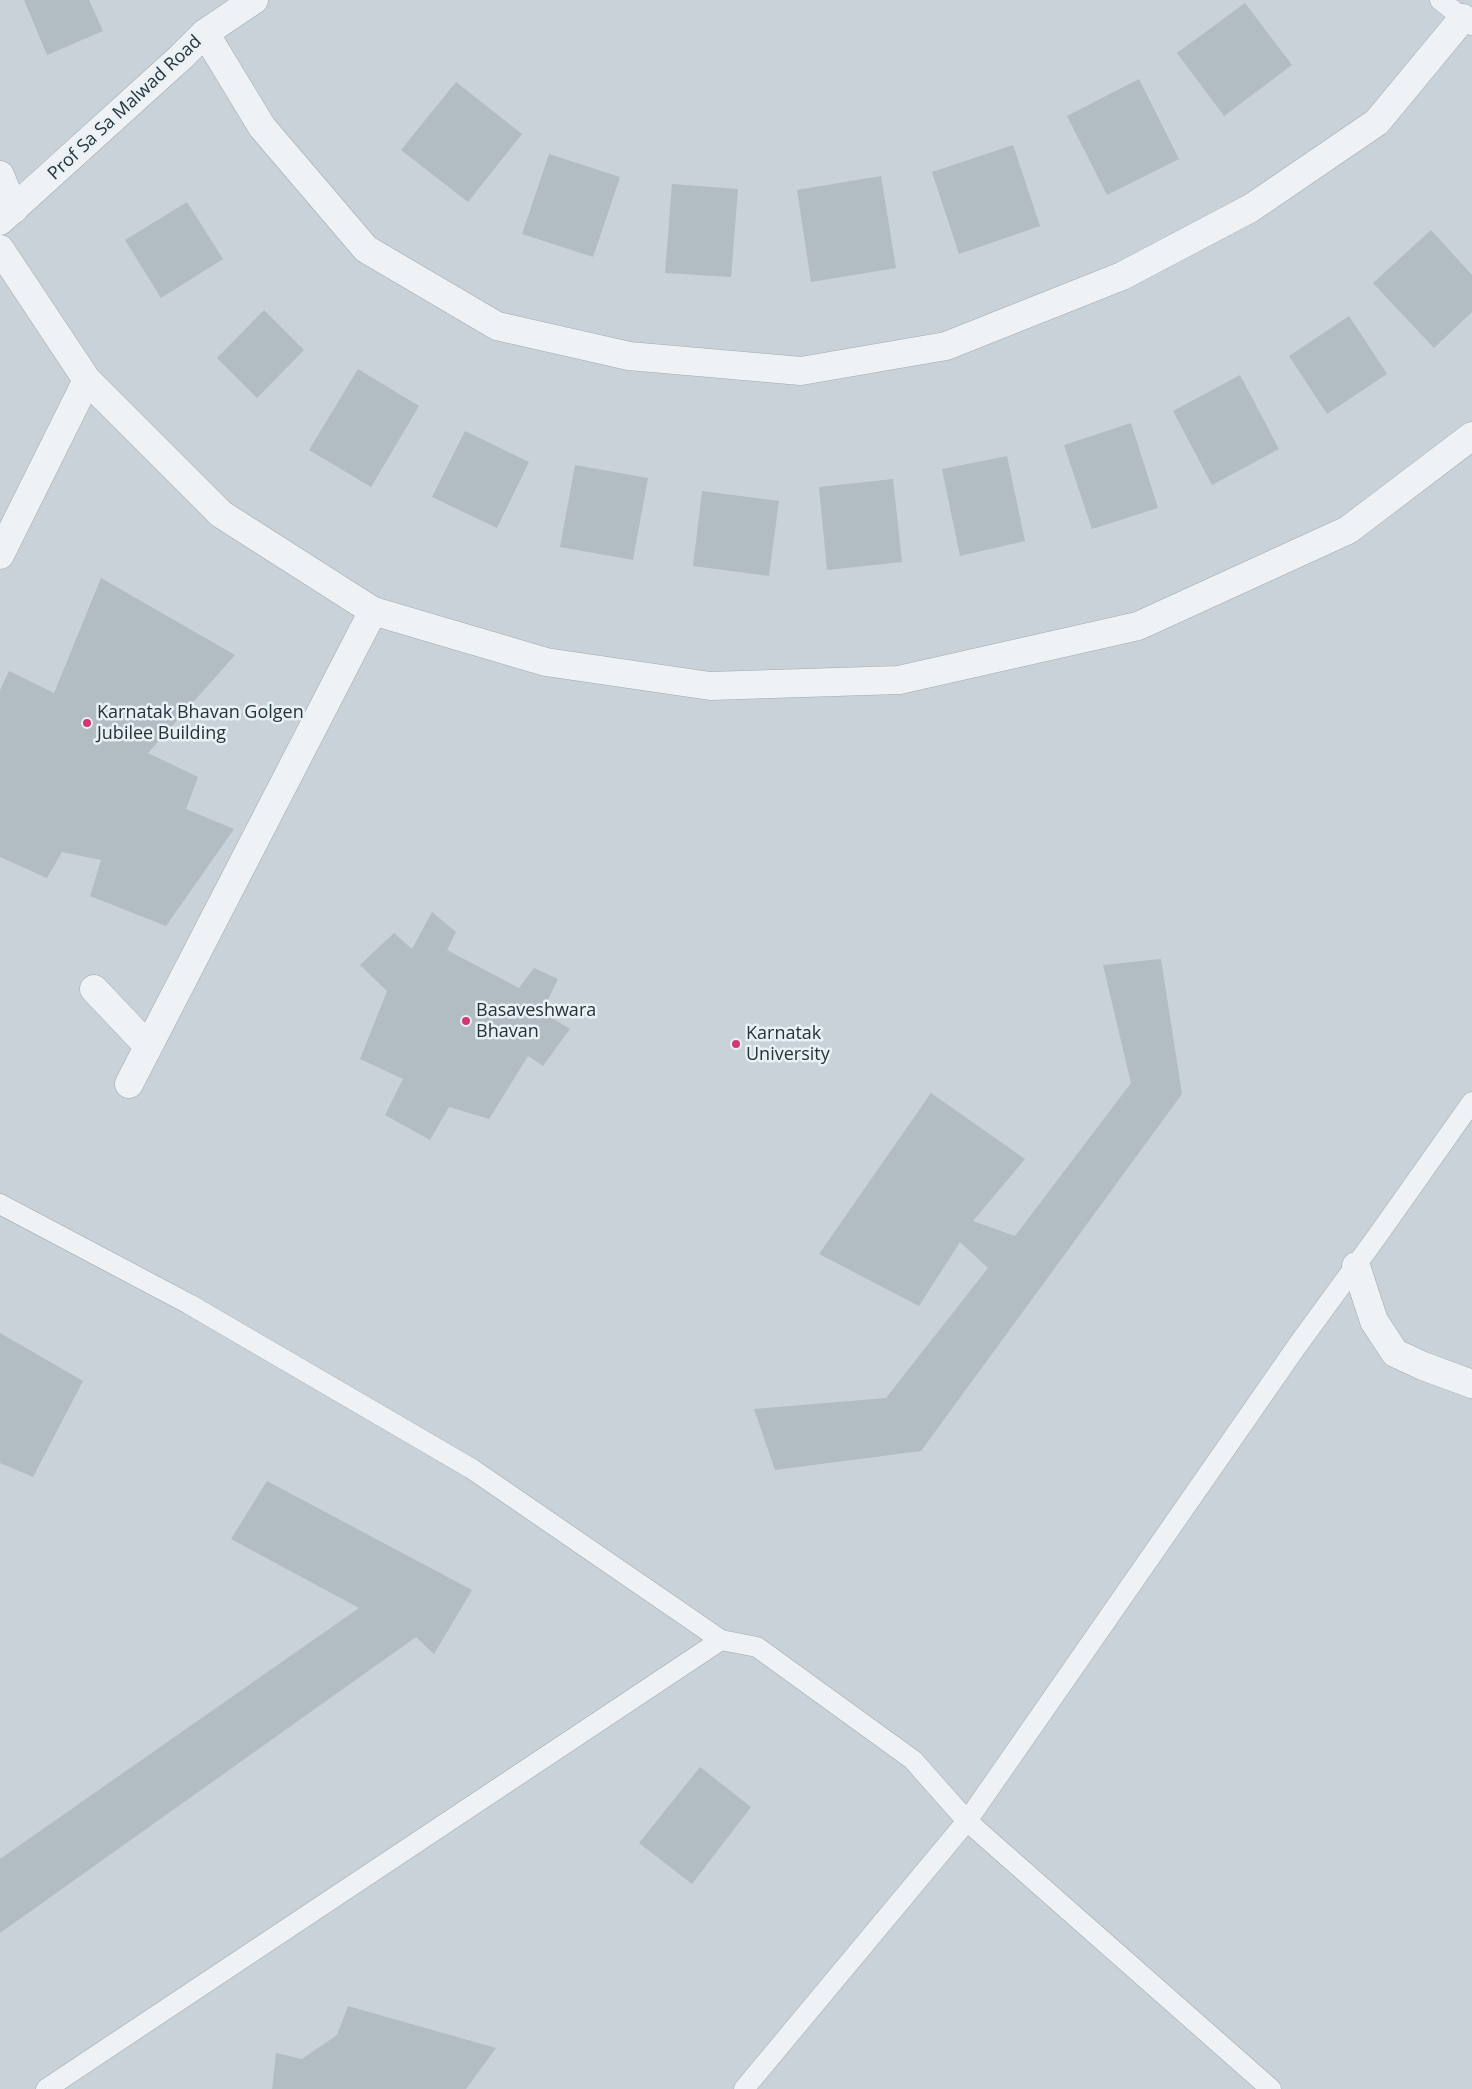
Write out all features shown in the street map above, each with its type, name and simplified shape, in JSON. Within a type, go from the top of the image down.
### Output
[{"type":"street","name":"Prof Sa Sa Malwad Road","points":[[7,215],[182,57],[205,33],[241,4]]},
{"type":"street","points":[[205,33],[262,127],[366,249],[497,326],[629,356],[801,371],[946,346],[1122,276],[1251,208],[1377,122],[1468,22]]},
{"type":"street","points":[[0,175],[7,215]]},
{"type":"street","points":[[0,249],[87,380],[221,514],[373,612],[546,662],[710,686],[899,680],[1138,626],[1348,530],[1472,436]]},
{"type":"street","points":[[0,555],[87,380]]},
{"type":"street","points":[[128,1084],[373,612]]},
{"type":"street","points":[[94,989],[148,1046]]},
{"type":"street","points":[[1356,1266],[1374,1321],[1394,1353],[1472,1384]]},
{"type":"lane","points":[[1440,0],[1468,22]]},
{"type":"lane","points":[[744,2089],[967,1821],[1297,1346],[1472,1102]]},
{"type":"lane","points":[[0,1204],[189,1304],[472,1469],[722,1640],[757,1647],[913,1760],[967,1821],[1271,2089]]},
{"type":"lane","points":[[46,2089],[722,1640]]},
{"type":"shaded area","name":"Karnatak University","points":[[0,0],[1472,0],[1472,2089],[0,2089]]},
{"type":"building","points":[[24,0],[89,0],[103,31],[47,55]]},
{"type":"building","points":[[1245,3],[1292,65],[1224,116],[1177,53]]},
{"type":"building","points":[[1139,79],[1179,159],[1107,195],[1067,116]]},
{"type":"building","points":[[456,82],[522,134],[468,202],[401,150]]},
{"type":"building","points":[[1013,145],[1040,226],[959,254],[932,172]]},
{"type":"building","points":[[549,154],[620,177],[593,257],[522,234]]},
{"type":"building","points":[[881,176],[896,268],[811,282],[797,190]]},
{"type":"building","points":[[672,184],[738,189],[731,277],[665,273]]},
{"type":"building","points":[[187,202],[223,259],[161,298],[125,240]]},
{"type":"building","points":[[1431,230],[1472,275],[1472,312],[1434,348],[1373,283]]},
{"type":"building","points":[[264,310],[304,350],[257,398],[217,358]]},
{"type":"building","points":[[1349,316],[1387,374],[1327,414],[1289,356]]},
{"type":"building","points":[[358,369],[419,406],[371,487],[309,450]]},
{"type":"building","points":[[1240,375],[1279,449],[1212,485],[1173,411]]},
{"type":"building","points":[[1131,423],[1158,508],[1092,529],[1064,445]]},
{"type":"building","points":[[465,431],[529,462],[497,528],[432,497]]},
{"type":"building","points":[[1007,456],[1025,541],[960,556],[942,469]]},
{"type":"building","points":[[575,465],[648,478],[633,560],[560,547]]},
{"type":"building","points":[[893,479],[902,562],[827,570],[819,487]]},
{"type":"building","points":[[702,491],[779,501],[769,576],[693,566]]},
{"type":"building","name":"Karnatak Bhavan Golgen Jubilee Building","points":[[101,578],[235,655],[148,753],[198,777],[186,809],[234,829],[166,926],[90,896],[101,860],[62,852],[47,878],[0,857],[0,690],[9,671],[54,693]]},
{"type":"building","name":"Basaveshwara Bhavan","points":[[432,912],[456,932],[447,950],[519,988],[534,968],[558,979],[542,1012],[570,1029],[543,1066],[528,1056],[489,1119],[449,1107],[430,1140],[385,1115],[403,1079],[360,1059],[387,991],[360,965],[394,933],[412,949]]},
{"type":"building","points":[[1161,959],[1182,1094],[921,1451],[775,1470],[754,1409],[886,1398],[988,1268],[960,1242],[919,1306],[819,1254],[931,1093],[1025,1159],[973,1221],[1015,1236],[1131,1083],[1103,965]]},
{"type":"building","points":[[0,1333],[83,1381],[33,1477],[0,1463]]},
{"type":"building","points":[[267,1481],[472,1590],[434,1654],[416,1637],[0,1933],[0,1859],[359,1608],[231,1539]]},
{"type":"building","points":[[700,1767],[751,1807],[692,1884],[639,1843]]},
{"type":"building","points":[[348,2006],[496,2048],[466,2089],[272,2089],[276,2053],[302,2059],[337,2035]]},
{"type":"place","name":"Karnatak Bhavan Golgen Jubilee Building","points":[[87,723]]},
{"type":"place","name":"Basaveshwara Bhavan","points":[[466,1021]]},
{"type":"place","name":"Karnatak University","points":[[736,1044]]}]
